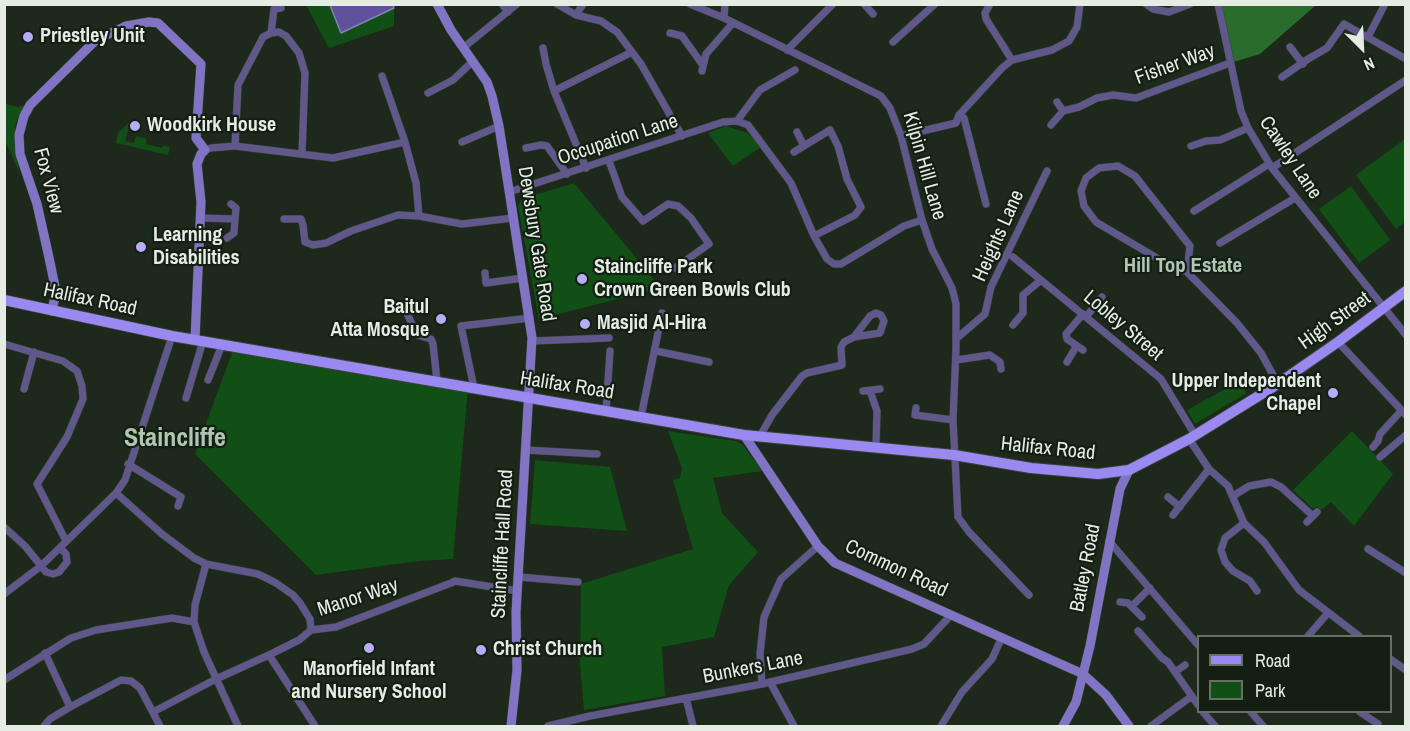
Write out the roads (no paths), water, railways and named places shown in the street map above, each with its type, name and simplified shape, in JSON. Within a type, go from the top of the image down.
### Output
[{"type":"main road","name":"High Street","points":[[1129,470],[1192,437],[1278,384],[1406,291]]},
{"type":"main road","name":"Halifax Road","points":[[4,300],[172,336],[744,435],[954,455],[1077,473],[1112,473],[1129,470]]},
{"type":"street","name":"Dewsbury Gate Road","points":[[437,4],[472,62],[487,82],[492,96],[499,126],[530,318],[532,341],[530,399]]},
{"type":"street","points":[[502,4],[508,12]]},
{"type":"street","points":[[464,48],[517,4]]},
{"type":"street","points":[[558,4],[576,15],[601,21],[617,32],[633,52],[682,136]]},
{"type":"street","points":[[576,15],[583,4]]},
{"type":"street","name":"Kilpin Hill Lane","points":[[690,4],[724,18],[881,96],[890,108],[901,135],[922,220],[952,288],[956,304],[957,338],[953,420],[958,517],[969,532],[1029,595]]},
{"type":"street","points":[[724,18],[725,4]]},
{"type":"street","points":[[788,50],[833,4]]},
{"type":"street","points":[[864,4],[873,14]]},
{"type":"street","points":[[893,42],[935,4]]},
{"type":"street","points":[[990,4],[985,13],[986,19],[1012,60]]},
{"type":"street","points":[[901,135],[956,123],[959,115],[1012,60],[1052,50],[1069,41],[1077,27],[1080,4]]},
{"type":"street","points":[[1150,9],[1169,12],[1190,4]]},
{"type":"street","name":"Cawley Lane","points":[[1218,4],[1241,111],[1248,128],[1271,166],[1295,198],[1406,335]]},
{"type":"street","points":[[1368,37],[1385,4]]},
{"type":"street","points":[[271,33],[274,9],[281,8]]},
{"type":"street","name":"Fox View","points":[[52,311],[56,291],[38,204],[20,154],[19,135],[24,116],[30,105],[96,40],[126,26],[149,22],[158,23],[201,64],[196,138],[205,150]]},
{"type":"street","points":[[669,33],[682,36],[702,67],[706,54],[733,23]]},
{"type":"street","points":[[1282,77],[1328,48],[1344,24],[1406,59]]},
{"type":"street","points":[[235,146],[238,85],[263,37],[279,32],[286,36],[299,53],[305,73],[302,154]]},
{"type":"street","points":[[1290,47],[1303,64]]},
{"type":"street","points":[[543,48],[554,91],[586,168]]},
{"type":"street","points":[[554,91],[633,52]]},
{"type":"street","points":[[428,93],[453,80],[472,62]]},
{"type":"street","name":"Fisher Way","points":[[1051,125],[1063,111],[1079,107],[1097,98],[1113,95],[1136,98],[1230,63]]},
{"type":"street","points":[[795,70],[760,90],[737,121],[748,125],[791,183],[814,236],[827,259],[834,264],[842,264],[904,226],[922,220]]},
{"type":"street","points":[[382,76],[405,142],[416,183],[419,216]]},
{"type":"street","points":[[1194,212],[1406,80]]},
{"type":"street","points":[[1057,102],[1063,111]]},
{"type":"street","points":[[959,115],[964,118],[986,204]]},
{"type":"street","name":"Occupation Lane","points":[[509,192],[723,122],[737,121]]},
{"type":"street","points":[[462,142],[499,126]]},
{"type":"street","points":[[794,152],[828,127],[838,146],[847,179],[861,207],[855,215],[814,236]]},
{"type":"street","points":[[1191,146],[1206,141],[1220,140],[1248,128]]},
{"type":"street","points":[[797,132],[804,146]]},
{"type":"street","points":[[186,398],[199,340],[201,202],[197,164],[201,154],[211,148],[235,146],[333,158],[405,142]]},
{"type":"street","points":[[526,148],[547,146],[567,174]]},
{"type":"street","points":[[609,161],[622,197],[643,221],[668,204],[678,206],[691,218],[709,244],[675,268]]},
{"type":"street","points":[[1187,272],[1190,246],[1135,176],[1118,166],[1099,168],[1086,178],[1081,191],[1084,206],[1096,222],[1172,267],[1187,272],[1237,323],[1261,353],[1278,384]]},
{"type":"street","name":"Heights Lane","points":[[957,338],[985,314],[991,287],[1047,171]]},
{"type":"street","points":[[1220,243],[1295,198]]},
{"type":"street","points":[[227,238],[234,233],[236,208],[231,204]]},
{"type":"street","points":[[284,219],[301,219],[305,242],[313,245],[326,243],[351,231],[398,215],[419,216],[462,224],[513,218]]},
{"type":"street","points":[[200,218],[235,219]]},
{"type":"street","name":"Lobley Street","points":[[1012,257],[1161,379],[1209,469],[1228,486],[1244,523]]},
{"type":"street","points":[[484,273],[486,283],[523,278]]},
{"type":"street","points":[[1013,324],[1023,314],[1023,295],[1041,280]]},
{"type":"street","points":[[1067,362],[1080,349],[1067,339],[1066,334],[1102,297]]},
{"type":"street","points":[[405,309],[417,335],[431,339],[437,381]]},
{"type":"street","points":[[642,417],[662,314]]},
{"type":"street","points":[[474,388],[461,326],[530,318]]},
{"type":"street","points":[[4,594],[41,566],[116,493],[125,480],[172,336]]},
{"type":"street","points":[[760,436],[772,415],[802,376],[842,365],[841,347],[844,342],[854,337]]},
{"type":"street","points":[[532,341],[609,338]]},
{"type":"street","points":[[1338,342],[1403,413],[1380,434],[1378,441],[1372,447]]},
{"type":"street","points":[[4,344],[63,361],[76,371],[82,386],[83,399],[67,437],[37,483],[66,541]]},
{"type":"street","points":[[208,380],[222,345]]},
{"type":"street","points":[[606,411],[610,351]]},
{"type":"street","points":[[656,351],[709,362]]},
{"type":"street","points":[[24,389],[34,352]]},
{"type":"street","points":[[956,360],[990,355],[1000,362],[1001,369]]},
{"type":"street","points":[[876,447],[876,411],[866,391],[880,389]]},
{"type":"street","name":"Staincliffe Hall Road","points":[[511,726],[530,399]]},
{"type":"street","points":[[916,408],[915,415],[953,420]]},
{"type":"street","name":"Common Road","points":[[744,435],[818,546],[835,563],[1083,674],[1106,695],[1129,726]]},
{"type":"street","points":[[1380,457],[1406,435]]},
{"type":"street","points":[[526,450],[597,454]]},
{"type":"street","points":[[129,464],[181,497],[178,506]]},
{"type":"street","points":[[1173,515],[1209,469]]},
{"type":"street","name":"Batley Road","points":[[1063,726],[1076,702],[1091,644],[1120,489],[1129,470]]},
{"type":"street","points":[[1233,496],[1249,486],[1271,482],[1281,487],[1315,514],[1307,522]]},
{"type":"street","points":[[116,493],[162,534],[206,564],[258,574],[276,583],[300,603],[310,619],[311,630]]},
{"type":"street","points":[[1168,497],[1180,507]]},
{"type":"street","points":[[1257,591],[1250,581],[1233,571],[1225,562],[1221,550],[1225,538],[1244,523],[1264,542],[1299,590],[1358,635]]},
{"type":"street","points":[[4,527],[25,546],[46,572],[53,574],[65,567],[68,562],[66,554],[60,548]]},
{"type":"street","points":[[1109,541],[1197,644]]},
{"type":"street","points":[[794,726],[766,683],[760,654],[764,617],[781,579],[818,546]]},
{"type":"street","points":[[1368,549],[1406,573]]},
{"type":"street","points":[[206,564],[195,605],[194,622],[204,652],[238,726]]},
{"type":"street","points":[[519,577],[578,582]]},
{"type":"street","name":"Manor Way","points":[[153,712],[299,640],[311,630],[336,627],[455,581],[518,591]]},
{"type":"street","points":[[1132,606],[1150,588]]},
{"type":"street","points":[[1120,602],[1128,603],[1142,617]]},
{"type":"street","points":[[1309,635],[1328,614]]},
{"type":"street","name":"Bunkers Lane","points":[[548,726],[766,683],[912,649],[924,644],[951,615]]},
{"type":"street","points":[[4,680],[71,638],[96,630],[172,618],[194,622]]},
{"type":"street","points":[[1138,631],[1168,662],[1197,704]]},
{"type":"street","points":[[941,726],[962,692],[992,659],[1002,637]]},
{"type":"street","points":[[45,653],[69,707]]},
{"type":"street","points":[[269,655],[315,726]]},
{"type":"street","points":[[1392,660],[1406,670]]},
{"type":"street","points":[[1175,672],[1185,665]]},
{"type":"street","points":[[44,726],[50,719],[69,707],[121,680],[131,681],[140,688],[160,726]]},
{"type":"street","points":[[1152,726],[1192,696]]},
{"type":"street","points":[[686,698],[693,726]]},
{"type":"street","points":[[1205,713],[1215,726]]},
{"type":"street","points":[[1253,713],[1263,726]]},
{"type":"street","points":[[1363,713],[1378,724]]},
{"type":"place","name":"Priestley Unit","points":[[28,37]]},
{"type":"place","name":"Woodkirk House","points":[[135,126]]},
{"type":"place","name":"Learning Disabilities","points":[[141,247]]},
{"type":"place","name":"Staincliffe Park Crown Green Bowls Club","points":[[582,279]]},
{"type":"place","name":"Baitul Atta Mosque","points":[[441,319]]},
{"type":"place","name":"Masjid Al-Hira","points":[[585,324]]},
{"type":"place","name":"Upper Independent Chapel","points":[[1333,393]]},
{"type":"place","name":"Manorfield Infant and Nursery School","points":[[369,648]]},
{"type":"place","name":"Christ Church","points":[[481,650]]},
{"type":"district","name":"Hill Top Estate","points":[[1183,266]]},
{"type":"district","name":"Staincliffe","points":[[175,439]]}]
